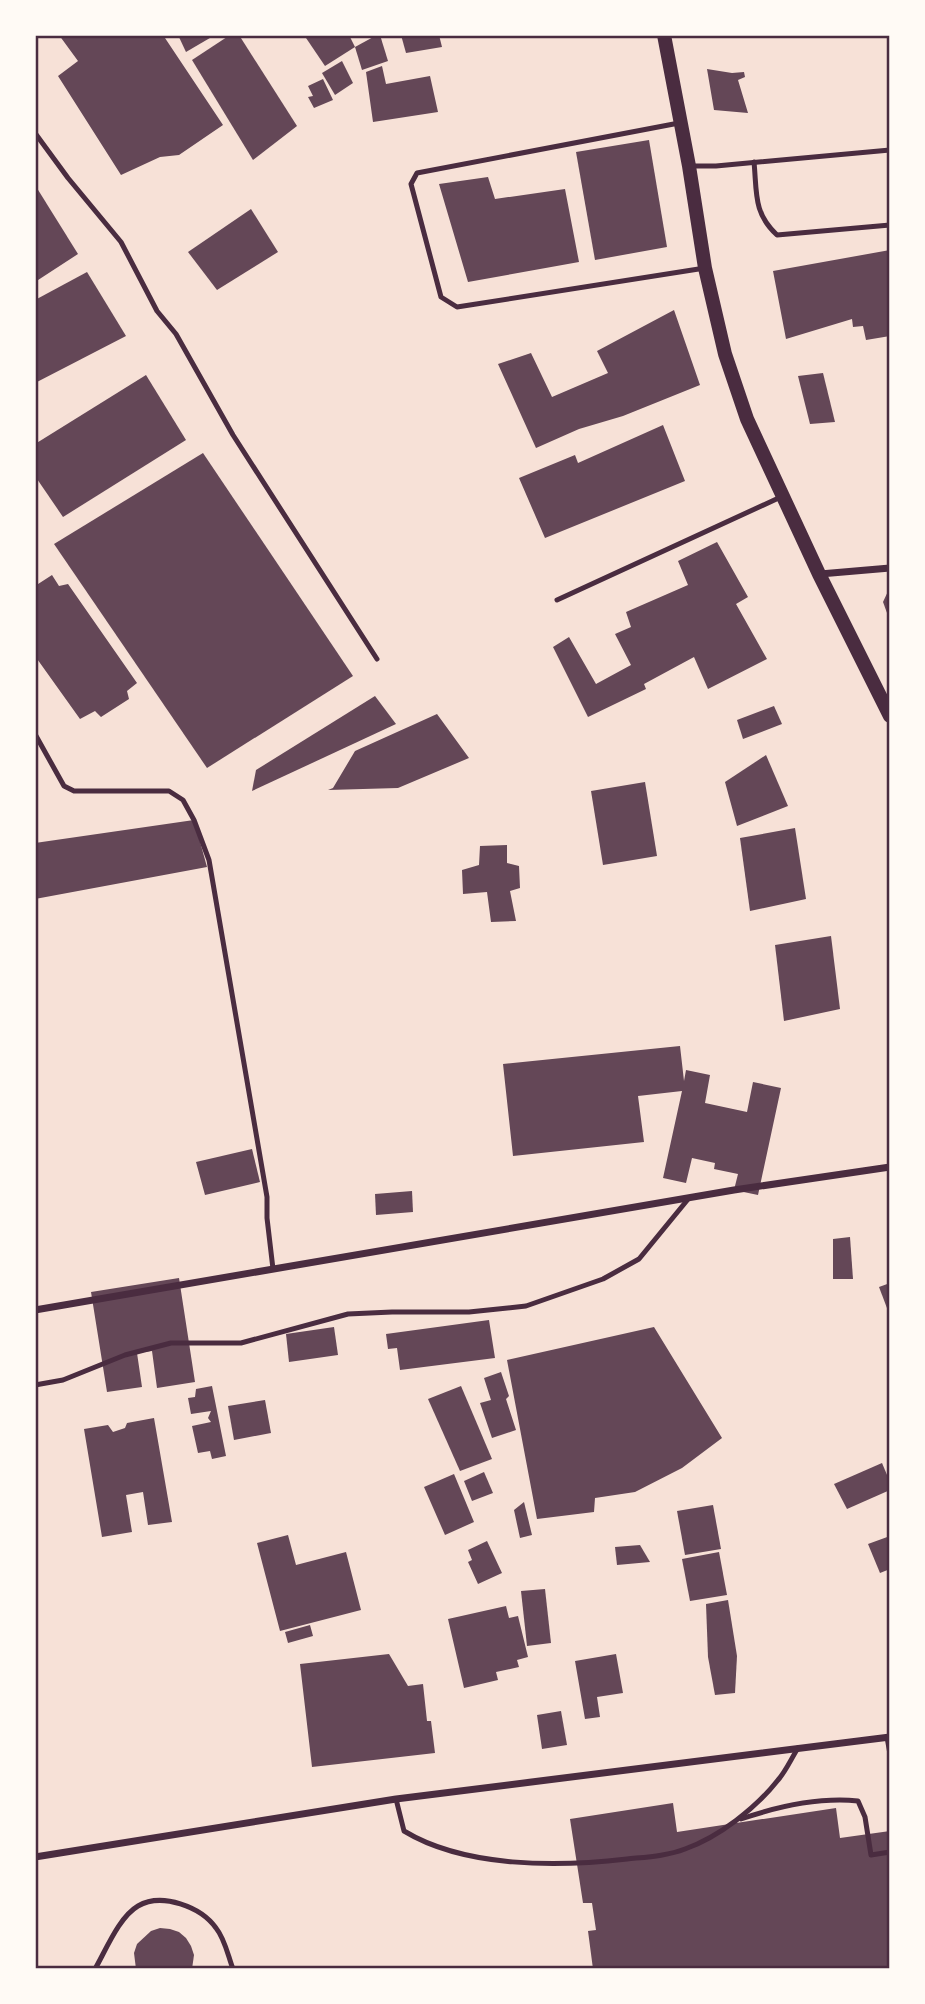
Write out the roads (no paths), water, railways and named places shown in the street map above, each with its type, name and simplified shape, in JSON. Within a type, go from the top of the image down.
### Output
[{"type":"main road","points":[[664,35],[705,268],[725,354],[747,419],[819,574],[890,716]]},
{"type":"street","points":[[819,574],[890,568]]},
{"type":"street","points":[[35,1310],[689,1198],[890,1167]]},
{"type":"street","points":[[35,1857],[396,1799],[889,1737]]},
{"type":"lane","points":[[681,123],[417,173],[411,184],[441,297],[457,307],[705,268]]},
{"type":"lane","points":[[35,133],[121,242],[158,311],[176,334],[233,435],[377,659]]},
{"type":"lane","points":[[689,166],[890,150]]},
{"type":"lane","points":[[754,162],[758,210],[776,235],[890,225]]},
{"type":"lane","points":[[557,600],[783,496]]},
{"type":"lane","points":[[35,734],[64,786],[74,791],[169,790],[183,800],[194,820],[209,860],[267,1197],[273,1269]]},
{"type":"lane","points":[[35,1385],[63,1380],[125,1355],[171,1343],[241,1343],[348,1314],[469,1312],[526,1306],[603,1279],[639,1259],[689,1198]]},
{"type":"lane","points":[[889,1737],[890,1754]]},
{"type":"lane","points":[[396,1799],[404,1831],[424,1843],[463,1854],[511,1862],[590,1863],[685,1850],[722,1830],[756,1804],[780,1778],[798,1748]]},
{"type":"lane","points":[[735,1821],[765,1811],[813,1801],[858,1801],[865,1817],[871,1855],[890,1852]]},
{"type":"lane","points":[[95,1969],[124,1919],[139,1905],[166,1899],[194,1909],[216,1928],[233,1969]]},
{"type":"lane","points":[[227,1969],[230,1961]]}]
